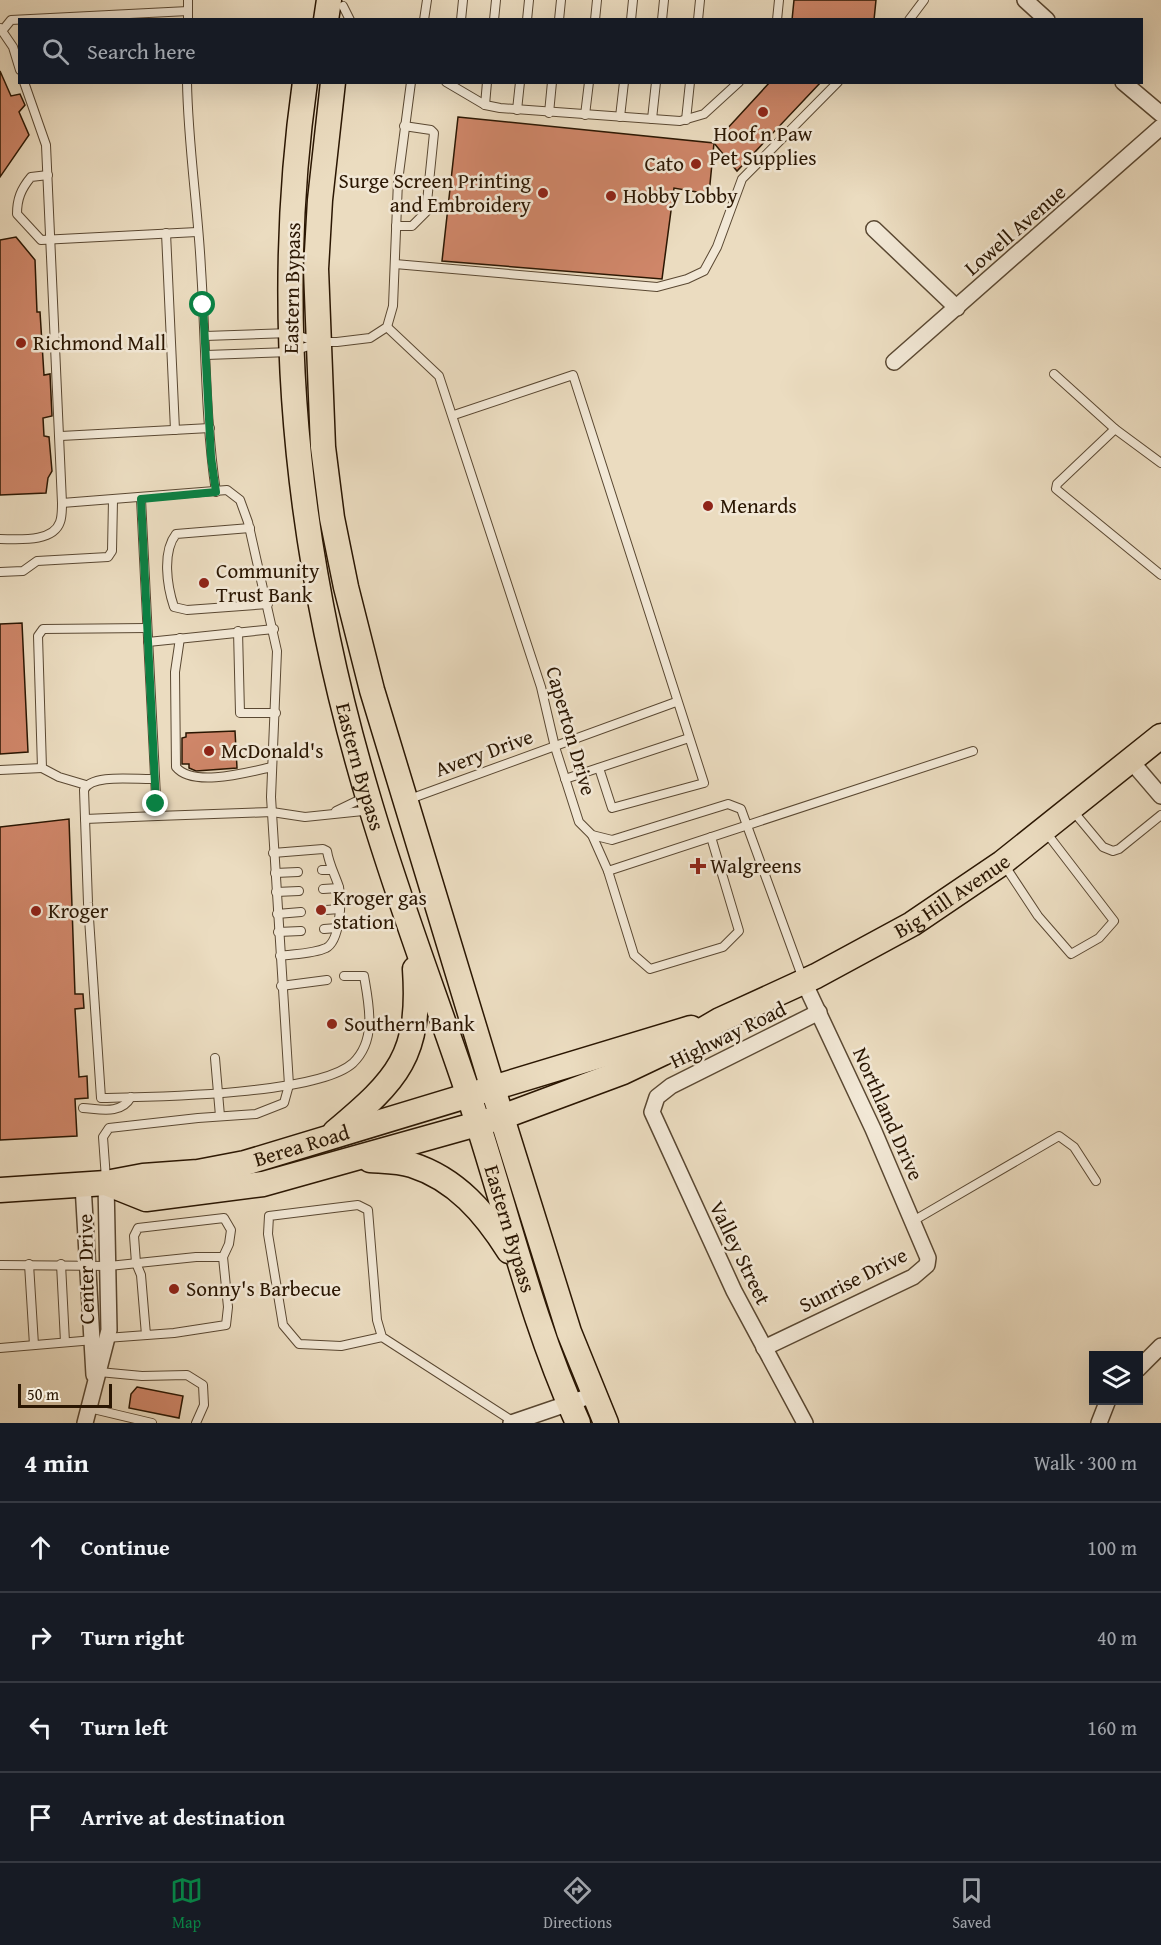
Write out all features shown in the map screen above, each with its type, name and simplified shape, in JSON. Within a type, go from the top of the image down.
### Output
[{"type":"main road","points":[[315,18],[317,0]]},
{"type":"main road","name":"Eastern Bypass","points":[[305,84],[294,186],[289,284],[290,343],[296,450],[305,518],[329,651],[370,805],[413,937],[469,1095],[549,1354],[574,1413]]},
{"type":"main road","name":"Eastern Bypass","points":[[333,84],[316,269],[323,447],[332,518],[346,587],[369,679],[493,1089],[569,1332],[606,1423]]},
{"type":"main road","name":"Big Hill Avenue","points":[[478,1124],[623,1072],[663,1053],[720,1020],[804,982],[912,924],[1002,863],[1072,810],[1161,735]]},
{"type":"main road","points":[[370,805],[388,807],[403,826],[436,900]]},
{"type":"main road","points":[[327,1139],[380,1093],[400,1065],[409,1047],[418,1005],[413,937]]},
{"type":"main road","name":"Big Hill Avenue","points":[[493,1089],[658,1036],[720,1020]]},
{"type":"main road","name":"Berea Road","points":[[0,1190],[94,1184],[143,1176],[198,1172],[245,1163],[493,1089]]},
{"type":"main road","name":"Berea Road","points":[[94,1184],[146,1199],[263,1184],[478,1124]]},
{"type":"main road","points":[[357,1158],[410,1164],[442,1178],[468,1199],[490,1222],[526,1278]]},
{"type":"street","points":[[1025,0],[1045,18]]},
{"type":"street","points":[[1125,84],[1161,114]]},
{"type":"street","name":"Lowell Avenue","points":[[894,362],[1161,127]]},
{"type":"street","points":[[874,229],[957,308]]},
{"type":"street","points":[[1131,761],[1161,796]]},
{"type":"street","name":"Northland Drive","points":[[804,982],[926,1250],[927,1265]]},
{"type":"street","name":"Highway Road","points":[[657,1097],[671,1086],[819,1012]]},
{"type":"street","name":"Valley Street","points":[[657,1097],[652,1112],[660,1134],[764,1348],[805,1423]]},
{"type":"street","name":"Center Drive","points":[[94,1184],[88,1265],[94,1387]]},
{"type":"street","name":"Center Drive","points":[[85,1423],[108,1338],[109,1266],[94,1184]]},
{"type":"street","name":"Sunrise Drive","points":[[764,1348],[903,1283],[921,1272],[927,1265]]},
{"type":"street","points":[[1143,1364],[1161,1346]]},
{"type":"street","points":[[512,1422],[574,1413],[593,1395]]},
{"type":"street","points":[[1099,1423],[1106,1405]]},
{"type":"lane","points":[[82,18],[188,15],[188,0]]},
{"type":"lane","points":[[424,18],[427,0]]},
{"type":"lane","points":[[461,18],[463,0]]},
{"type":"lane","points":[[494,18],[496,0]]},
{"type":"lane","points":[[527,18],[529,0]]},
{"type":"lane","points":[[559,18],[561,0]]},
{"type":"lane","points":[[595,18],[597,0]]},
{"type":"lane","points":[[631,18],[633,0]]},
{"type":"lane","points":[[662,18],[664,0]]},
{"type":"lane","points":[[698,18],[700,0]]},
{"type":"lane","points":[[777,18],[779,0]]},
{"type":"lane","points":[[910,18],[924,0]]},
{"type":"lane","points":[[16,47],[1,29],[11,20],[18,20]]},
{"type":"lane","points":[[0,539],[37,538],[55,530],[60,523],[62,503],[61,436],[46,145],[25,84]]},
{"type":"lane","points":[[187,84],[190,161],[216,492]]},
{"type":"lane","points":[[206,355],[290,343],[363,340],[379,334],[387,327],[393,306],[396,226],[404,126],[411,84]]},
{"type":"lane","points":[[485,105],[487,84]]},
{"type":"lane","points":[[517,110],[520,84]]},
{"type":"lane","points":[[549,113],[552,84]]},
{"type":"lane","points":[[585,115],[589,84]]},
{"type":"lane","points":[[620,117],[624,84]]},
{"type":"lane","points":[[652,119],[656,84]]},
{"type":"lane","points":[[686,120],[690,84]]},
{"type":"lane","points":[[455,85],[485,105],[517,110],[686,120],[697,118],[712,109],[738,84]]},
{"type":"lane","points":[[395,264],[657,287],[687,279],[704,271],[717,247],[742,179],[836,84]]},
{"type":"lane","points":[[396,226],[412,226],[426,212],[434,133],[431,130],[404,126]]},
{"type":"lane","points":[[48,175],[31,177],[23,187],[17,203],[17,214],[41,240],[197,231]]},
{"type":"lane","points":[[166,233],[175,430]]},
{"type":"lane","name":"Caperton Drive","points":[[387,327],[439,376],[454,415],[542,687],[555,747],[579,822],[592,835],[608,871],[634,956],[650,969],[723,947],[738,931],[711,837]]},
{"type":"lane","points":[[205,336],[290,343],[318,342]]},
{"type":"lane","points":[[1054,374],[1115,429],[1161,463]]},
{"type":"lane","points":[[454,415],[573,375],[676,702],[704,783],[612,808],[599,768]]},
{"type":"lane","points":[[61,436],[210,428]]},
{"type":"lane","points":[[1115,429],[1057,484],[1056,489],[1161,575]]},
{"type":"lane","points":[[62,503],[141,499],[227,490],[236,496],[250,528],[274,629],[278,672],[272,767],[272,812],[281,986],[289,1085],[284,1103],[256,1114],[109,1128],[103,1137],[94,1184]]},
{"type":"lane","points":[[141,499],[157,816]]},
{"type":"lane","points":[[0,572],[23,571],[37,561],[108,557],[112,551],[113,500]]},
{"type":"lane","points":[[250,528],[176,534],[172,540],[168,562],[169,593],[174,607],[187,610],[268,604]]},
{"type":"lane","points":[[42,768],[38,636],[43,629],[147,628]]},
{"type":"lane","points":[[148,642],[274,629]]},
{"type":"lane","points":[[238,631],[240,713],[276,713]]},
{"type":"lane","points":[[180,638],[175,672],[176,767],[187,776],[239,774],[272,767]]},
{"type":"lane","name":"Avery Drive","points":[[406,800],[676,702]]},
{"type":"lane","points":[[565,779],[688,738]]},
{"type":"lane","points":[[608,871],[972,750]]},
{"type":"lane","points":[[0,770],[42,768],[59,777],[86,785],[102,779],[155,779]]},
{"type":"lane","points":[[86,785],[84,819],[101,1098],[217,1093],[289,1085],[336,1075],[354,1062],[366,1044],[371,1019],[364,976],[344,976]]},
{"type":"lane","points":[[592,835],[612,840],[728,804],[741,809],[804,982]]},
{"type":"lane","points":[[84,819],[272,812],[305,817],[370,805]]},
{"type":"lane","points":[[332,813],[363,811],[370,805]]},
{"type":"lane","points":[[1072,810],[1108,851],[1119,849],[1161,815]]},
{"type":"lane","points":[[1002,863],[1038,916],[1071,954],[1099,939],[1114,921],[1044,831]]},
{"type":"lane","points":[[273,853],[323,849],[327,852],[331,870],[339,888],[340,909],[334,940],[327,948],[280,956]]},
{"type":"lane","points":[[322,870],[331,870]]},
{"type":"lane","points":[[275,873],[298,872]]},
{"type":"lane","points":[[323,889],[339,888]]},
{"type":"lane","points":[[276,892],[299,891]]},
{"type":"lane","points":[[326,910],[340,909]]},
{"type":"lane","points":[[277,914],[301,912]]},
{"type":"lane","points":[[324,929],[337,928]]},
{"type":"lane","points":[[278,932],[301,931]]},
{"type":"lane","points":[[281,986],[327,980]]},
{"type":"lane","points":[[215,1058],[220,1116]]},
{"type":"lane","points":[[83,1108],[116,1110],[127,1105],[131,1097]]},
{"type":"lane","points":[[913,1221],[1059,1136],[1074,1147],[1096,1181]]},
{"type":"lane","points":[[382,1337],[341,1346],[299,1344],[283,1325],[268,1234],[268,1216],[358,1205],[368,1209],[377,1320],[382,1337],[512,1422]]},
{"type":"lane","points":[[0,1348],[146,1335],[226,1325],[228,1307],[222,1257],[229,1244],[231,1230],[224,1218],[138,1228],[134,1236],[136,1263],[141,1275],[146,1335]]},
{"type":"lane","points":[[0,1265],[109,1266],[222,1257]]},
{"type":"lane","points":[[29,1264],[34,1345]]},
{"type":"lane","points":[[61,1264],[65,1342]]},
{"type":"lane","points":[[99,1372],[142,1376],[187,1375],[203,1385],[204,1405],[196,1423]]},
{"type":"lane","points":[[89,1408],[152,1423]]},
{"type":"building","points":[[794,0],[876,0],[874,18],[792,18]]},
{"type":"building","points":[[0,71],[11,96],[20,94],[25,105],[19,112],[29,135],[0,177]]},
{"type":"building","points":[[768,84],[819,84],[737,171],[714,143]]},
{"type":"building","points":[[458,117],[714,143],[709,194],[674,188],[662,279],[442,261]]},
{"type":"building","name":"Richmond Mall","points":[[16,237],[35,260],[37,312],[40,312],[44,375],[50,374],[52,416],[43,418],[44,436],[49,437],[52,471],[48,478],[46,493],[0,495],[0,240]]},
{"type":"building","points":[[22,623],[28,752],[0,754],[0,624]]},
{"type":"building","name":"McDonald's","points":[[235,731],[237,768],[196,771],[189,768],[189,764],[182,764],[182,738],[186,737],[186,733]]},
{"type":"building","name":"Kroger","points":[[69,819],[75,994],[83,994],[84,1008],[75,1009],[79,1077],[87,1076],[88,1098],[75,1099],[77,1136],[0,1140],[0,827]]},
{"type":"building","points":[[137,1387],[183,1396],[179,1418],[129,1408],[131,1394]]},
{"type":"place","name":"Hoof n Paw Pet Supplies","points":[[763,112]]},
{"type":"place","name":"Cato","points":[[696,164]]},
{"type":"place","name":"Surge Screen Printing and Embroidery","points":[[543,193]]},
{"type":"place","name":"Hobby Lobby","points":[[611,196]]},
{"type":"place","name":"Richmond Mall","points":[[21,343]]},
{"type":"place","name":"Menards","points":[[708,506]]},
{"type":"place","name":"Community Trust Bank","points":[[204,583]]},
{"type":"place","name":"McDonald's","points":[[209,751]]},
{"type":"place","name":"Walgreens","points":[[698,866]]},
{"type":"place","name":"Kroger gas station","points":[[321,910]]},
{"type":"place","name":"Kroger","points":[[36,911]]},
{"type":"place","name":"Southern Bank","points":[[332,1024]]},
{"type":"place","name":"Sonny's Barbecue","points":[[174,1289]]},
{"type":"route","points":[[156,804],[141,546],[141,499],[216,492],[211,457],[203,305]]}]
